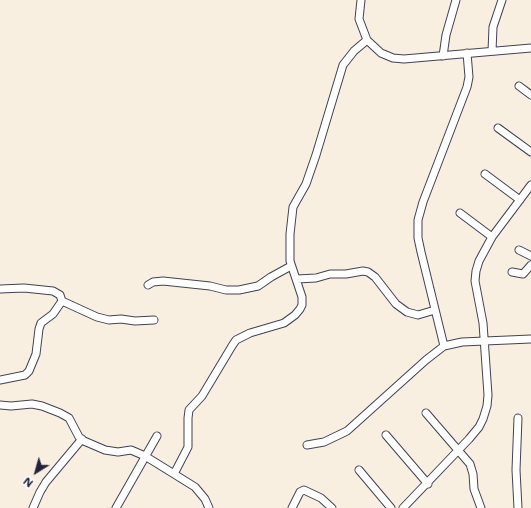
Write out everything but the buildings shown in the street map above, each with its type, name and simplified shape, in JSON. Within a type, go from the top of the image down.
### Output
[{"type":"street","points":[[361,0],[359,19],[367,40],[381,53],[398,59],[531,48]]},
{"type":"street","points":[[443,56],[446,35],[456,0]]},
{"type":"street","points":[[492,51],[494,27],[502,0]]},
{"type":"street","points":[[174,474],[188,447],[188,418],[190,410],[202,396],[228,350],[236,340],[250,333],[284,323],[298,312],[302,305],[297,279],[291,266],[290,234],[293,207],[306,184],[343,66],[354,51],[367,40]]},
{"type":"street","points":[[444,346],[418,238],[418,220],[423,202],[467,87],[469,77],[467,53]]},
{"type":"street","points":[[519,86],[531,95]]},
{"type":"street","points":[[498,128],[531,152]]},
{"type":"street","points":[[485,174],[520,200]]},
{"type":"street","points":[[403,508],[428,484],[479,427],[486,412],[488,395],[482,311],[476,281],[476,271],[479,261],[492,237],[531,185]]},
{"type":"street","points":[[460,213],[492,237]]},
{"type":"street","points":[[519,250],[531,256]]},
{"type":"street","points":[[148,285],[153,282],[162,281],[210,286],[226,290],[239,290],[258,286],[271,276],[291,266]]},
{"type":"street","points":[[512,272],[523,274],[531,266]]},
{"type":"street","points":[[297,279],[316,278],[330,274],[346,274],[363,270],[375,277],[396,304],[407,312],[418,315],[435,310]]},
{"type":"street","points":[[0,289],[24,288],[53,291],[60,295],[62,301],[109,320],[154,320]]},
{"type":"street","points":[[0,380],[25,375],[29,371],[36,354],[41,323],[53,314],[62,301]]},
{"type":"street","points":[[307,445],[324,442],[347,431],[426,360],[444,346],[462,342],[484,340],[531,339]]},
{"type":"street","points":[[0,405],[11,406],[32,404],[48,408],[68,418],[82,439],[92,446],[118,452],[131,450],[145,456],[174,474],[201,493],[209,508]]},
{"type":"street","points":[[426,412],[459,450],[472,468],[474,489],[481,508]]},
{"type":"street","points":[[518,418],[516,470],[518,508]]},
{"type":"street","points":[[386,435],[428,484]]},
{"type":"street","points":[[116,508],[157,436]]},
{"type":"street","points":[[33,508],[46,482],[82,439]]},
{"type":"street","points":[[359,470],[391,508]]},
{"type":"street","points":[[292,508],[300,492],[304,490],[321,498],[332,508]]}]
